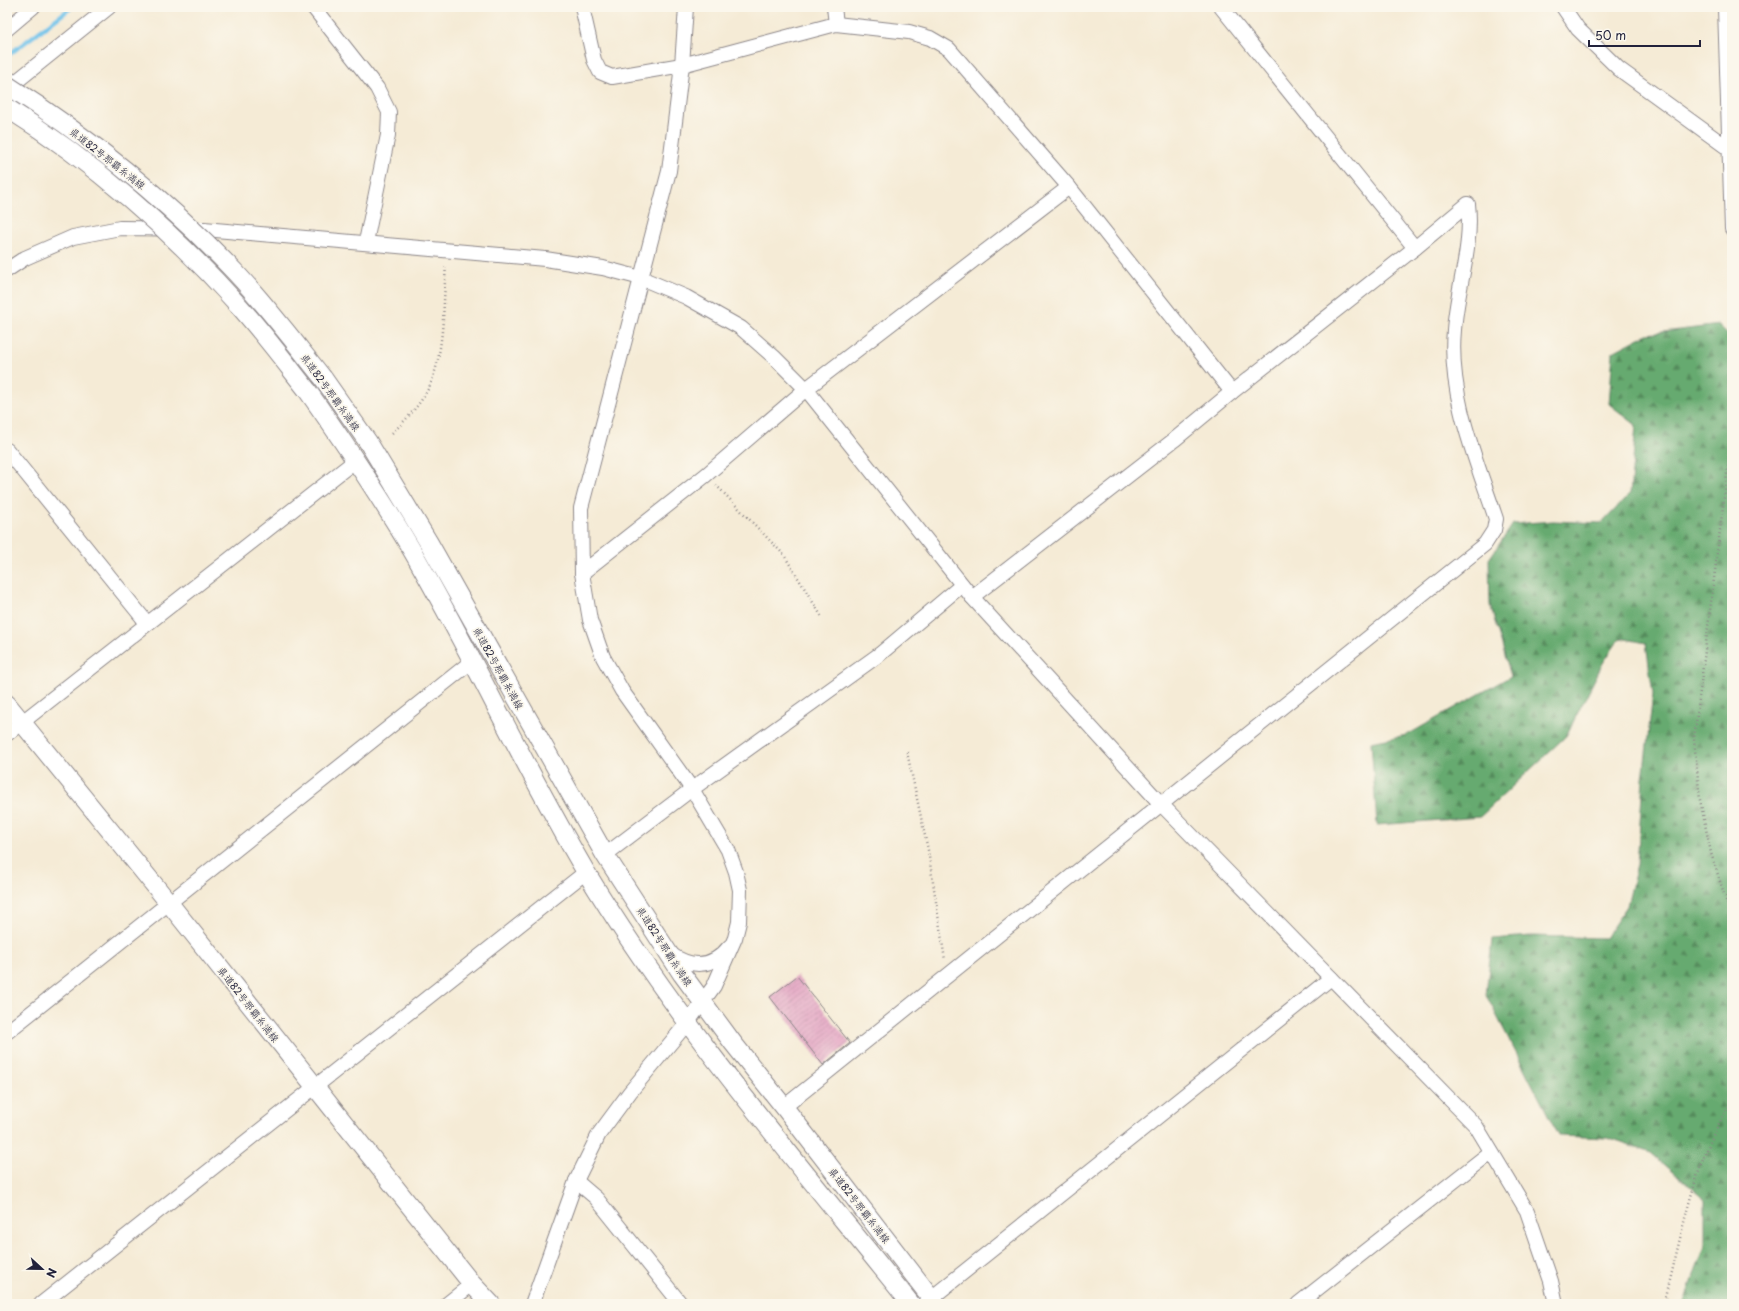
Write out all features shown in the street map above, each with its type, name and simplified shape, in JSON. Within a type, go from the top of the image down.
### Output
[{"type":"main road","name":"県道82号那覇糸満線","points":[[7,85],[89,142],[184,221],[240,278],[323,378],[368,442],[429,543],[605,854],[668,953],[702,1003],[784,1107],[930,1302]]},
{"type":"main road","name":"県道82号那覇糸満線","points":[[7,108],[48,136],[105,180],[170,236],[206,270],[241,308],[307,390],[356,460],[410,548],[586,872],[665,992],[911,1304]]},
{"type":"main road","name":"県道82号那覇糸満線","points":[[7,704],[169,903],[472,1284],[491,1304]]},
{"type":"street","points":[[7,28],[33,7]]},
{"type":"street","points":[[7,89],[109,7]]},
{"type":"street","points":[[313,7],[377,88],[389,112],[388,135],[366,242]]},
{"type":"street","points":[[582,7],[594,60],[600,72],[612,77],[682,65],[836,24],[909,32],[930,38],[949,49],[1069,187],[1232,392]]},
{"type":"street","points":[[532,1304],[576,1181],[599,1134],[630,1092],[688,1022],[720,976],[735,938],[739,922],[740,896],[736,872],[728,850],[717,829],[692,789],[622,691],[603,657],[590,620],[582,573],[581,508],[669,171],[682,65],[686,7]]},
{"type":"street","points":[[834,7],[836,24]]},
{"type":"street","points":[[1221,7],[1415,248]]},
{"type":"street","points":[[1563,7],[1578,29],[1619,68],[1730,150]]},
{"type":"street","points":[[1725,7],[1732,229]]},
{"type":"street","points":[[582,573],[706,475],[806,389],[1069,187]]},
{"type":"street","points":[[784,1107],[1486,544],[1494,530],[1496,519],[1466,431],[1453,367],[1454,330],[1469,234],[1468,204],[1174,440],[972,597]]},
{"type":"street","points":[[7,270],[25,258],[73,237],[120,228],[204,229],[366,242],[545,259],[603,268],[641,278],[686,297],[741,328],[774,357],[806,389],[972,597],[1160,804],[1476,1126],[1527,1211],[1551,1281],[1556,1304]]},
{"type":"street","points":[[7,450],[147,623]]},
{"type":"street","points":[[7,734],[356,460]]},
{"type":"street","points":[[605,854],[692,789],[880,654],[962,585]]},
{"type":"street","points":[[7,1032],[471,662]]},
{"type":"street","points":[[41,1304],[586,872]]},
{"type":"street","points":[[668,953],[686,963],[701,965],[710,963],[722,956],[735,938]]},
{"type":"street","points":[[930,1302],[1331,978]]},
{"type":"street","points":[[1298,1304],[1491,1152]]},
{"type":"street","points":[[576,1181],[596,1198],[681,1304]]},
{"type":"street","points":[[447,1304],[472,1284]]},
{"type":"path","points":[[392,433],[410,415],[427,392],[438,365],[447,250]]},
{"type":"path","points":[[1732,434],[1694,739],[1700,800],[1711,853],[1732,919]]},
{"type":"path","points":[[706,475],[784,555],[822,616]]},
{"type":"path","points":[[906,752],[928,850],[948,975]]},
{"type":"path","points":[[1664,1304],[1694,1185],[1720,1120],[1732,1101]]},
{"type":"green space","points":[[1719,325],[1732,338],[1732,1304],[1683,1304],[1705,1246],[1705,1199],[1651,1153],[1607,1138],[1559,1136],[1486,995],[1492,939],[1531,936],[1605,938],[1627,906],[1637,865],[1643,779],[1653,694],[1646,643],[1620,638],[1603,663],[1566,736],[1480,817],[1377,825],[1371,742],[1407,735],[1511,676],[1490,605],[1489,559],[1513,524],[1553,521],[1602,523],[1630,494],[1636,425],[1609,404],[1613,352],[1647,334]]},
{"type":"building","points":[[797,976],[850,1043],[823,1065],[770,997]]},
{"type":"waterway","points":[[7,56],[72,7]]}]
